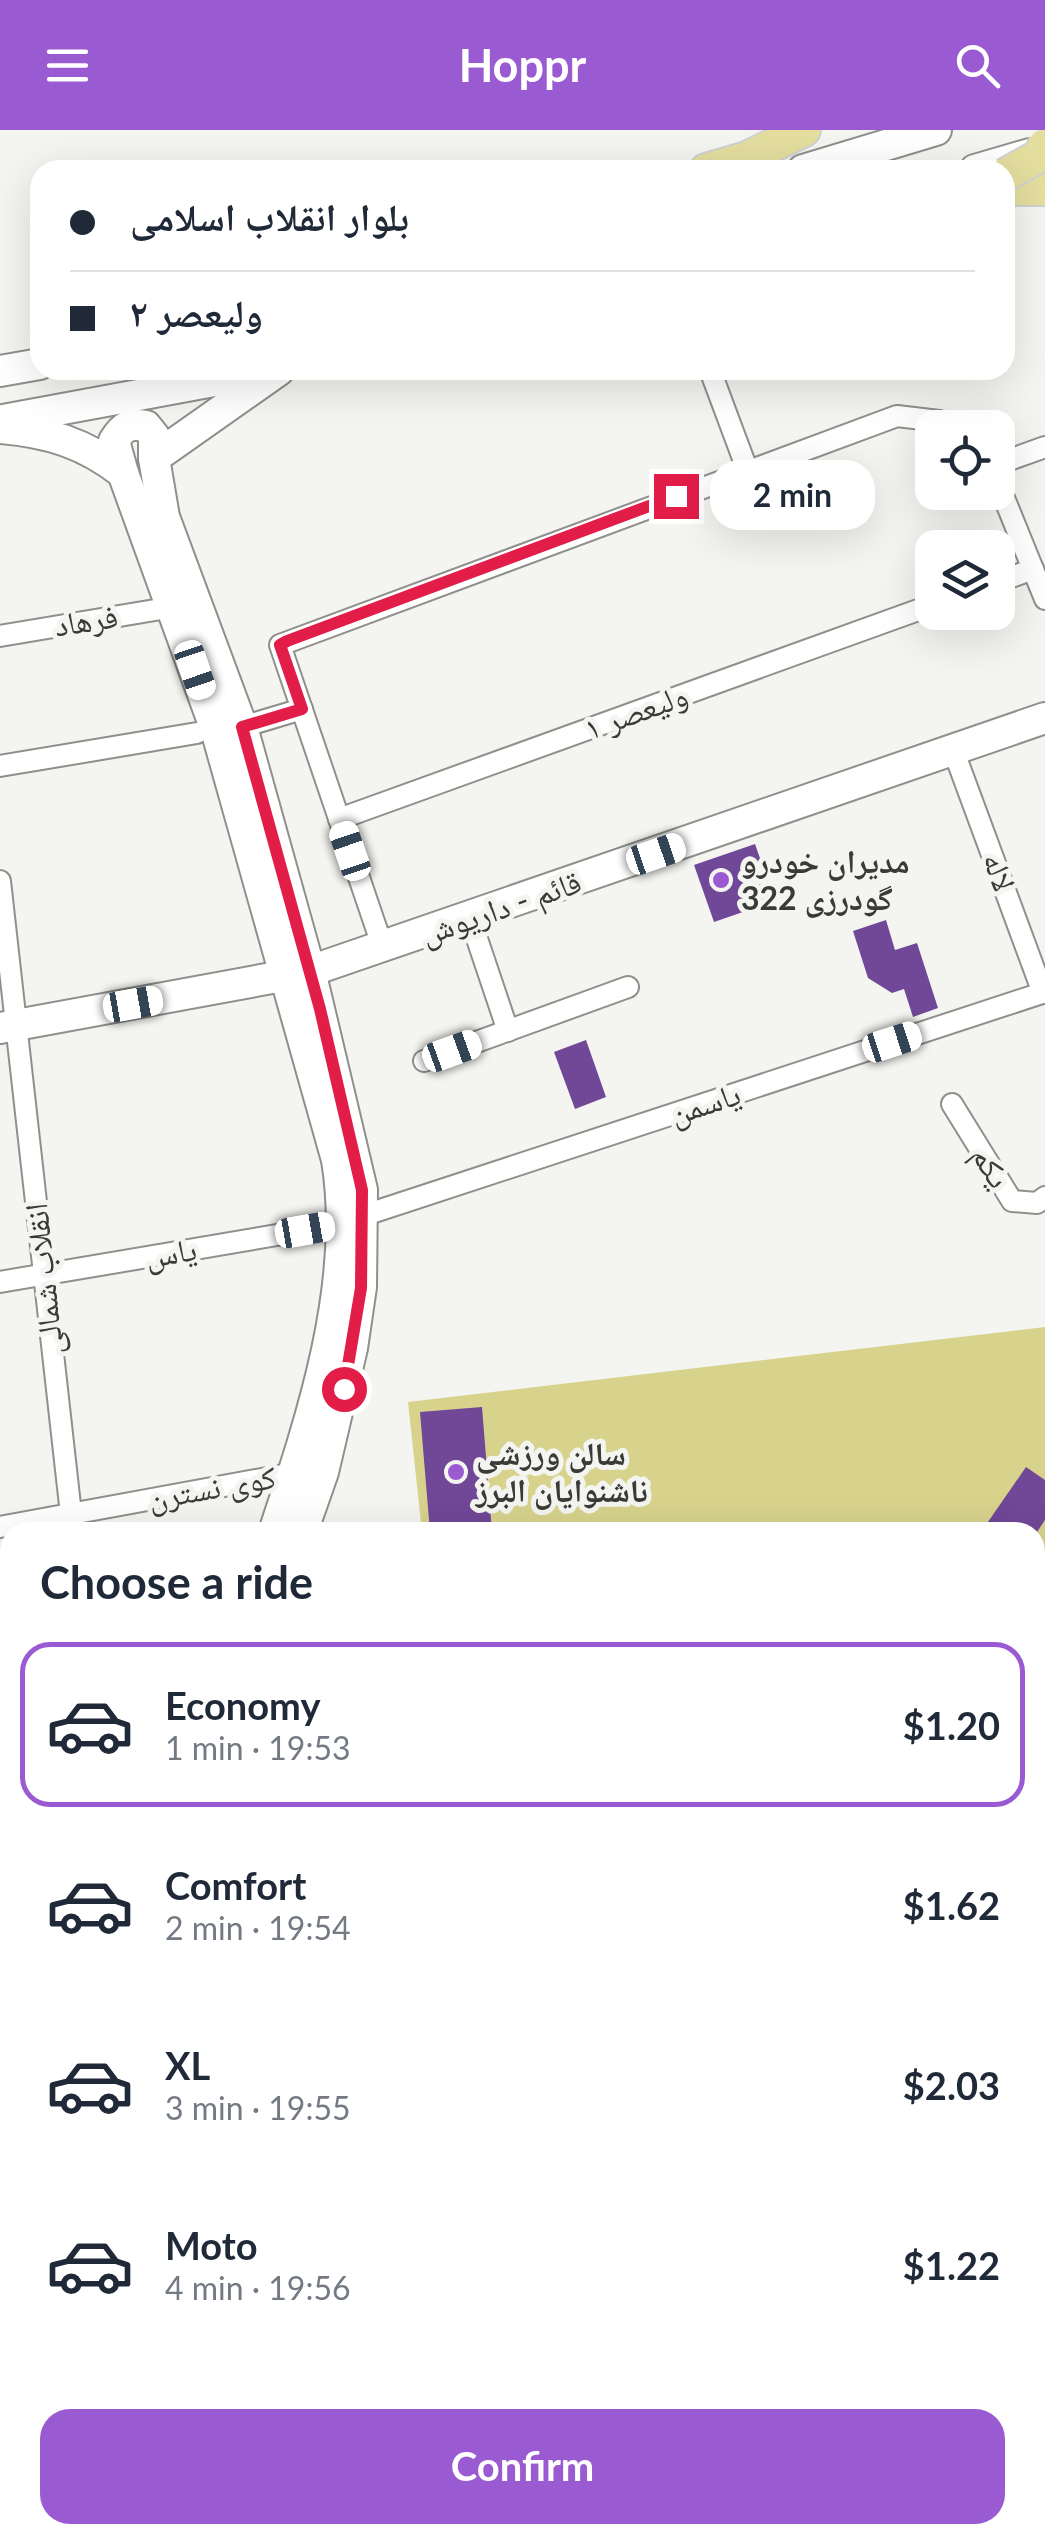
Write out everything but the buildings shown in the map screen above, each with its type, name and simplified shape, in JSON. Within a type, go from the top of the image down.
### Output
[{"type":"main road","points":[[741,160],[804,130]]},
{"type":"main road","points":[[836,160],[936,130]]},
{"type":"main road","points":[[1005,160],[1045,147]]},
{"type":"main road","points":[[1015,169],[1038,156],[1045,147]]},
{"type":"main road","points":[[1015,189],[1045,189]]},
{"type":"main road","points":[[0,371],[30,366]]},
{"type":"main road","points":[[0,424],[225,380]]},
{"type":"main road","points":[[154,458],[262,380]]},
{"type":"main road","points":[[299,973],[173,607],[122,474],[114,442],[121,429],[132,423],[146,426],[154,436],[164,516],[242,727],[299,973],[338,1160],[354,1220],[361,1288],[347,1376],[305,1522]]},
{"type":"main road","points":[[0,424],[70,440],[96,452],[122,474]]},
{"type":"main road","name":"قائم - داریوش","points":[[8,1026],[299,973],[383,948],[1045,718]]},
{"type":"main road","points":[[277,1522],[294,1474],[354,1220]]},
{"type":"street","points":[[714,380],[747,469]]},
{"type":"street","points":[[383,948],[280,645],[747,469],[896,416],[915,418]]},
{"type":"street","points":[[1015,458],[1045,447]]},
{"type":"street","points":[[1009,510],[1045,599]]},
{"type":"street","points":[[1015,576],[1033,569]]},
{"type":"street","name":"فرهاد","points":[[0,636],[173,607]]},
{"type":"street","name":"ولیعصر ۱","points":[[339,819],[915,611]]},
{"type":"street","points":[[242,727],[302,709]]},
{"type":"street","points":[[0,766],[196,733]]},
{"type":"street","name":"لاله","points":[[954,752],[1044,993]]},
{"type":"street","name":"انقلاب شمالی","points":[[0,881],[8,1026],[44,1274],[72,1522]]},
{"type":"street","points":[[470,918],[508,1030]]},
{"type":"street","points":[[424,1061],[628,987]]},
{"type":"street","name":"یاسمن","points":[[354,1220],[1044,993]]},
{"type":"street","name":"یکم","points":[[952,1104],[1012,1201],[1037,1203],[1045,1197]]},
{"type":"street","name":"یاس","points":[[0,1282],[354,1220]]},
{"type":"street","name":"کوی نسترن","points":[[77,1522],[294,1474]]},
{"type":"shaded area","points":[[1045,1327],[1045,1522],[421,1522],[408,1402]]},
{"type":"place","name":"مدیران خودرو گودرزی 322","points":[[721,880]]},
{"type":"place","name":"سالن ورزشی ناشنوایان البرز","points":[[456,1472]]},
{"type":"route","points":[[344,1389],[361,1288],[365,1216],[362,1190],[320,1009],[242,727],[302,709],[280,645],[287,641],[676,496]]}]
